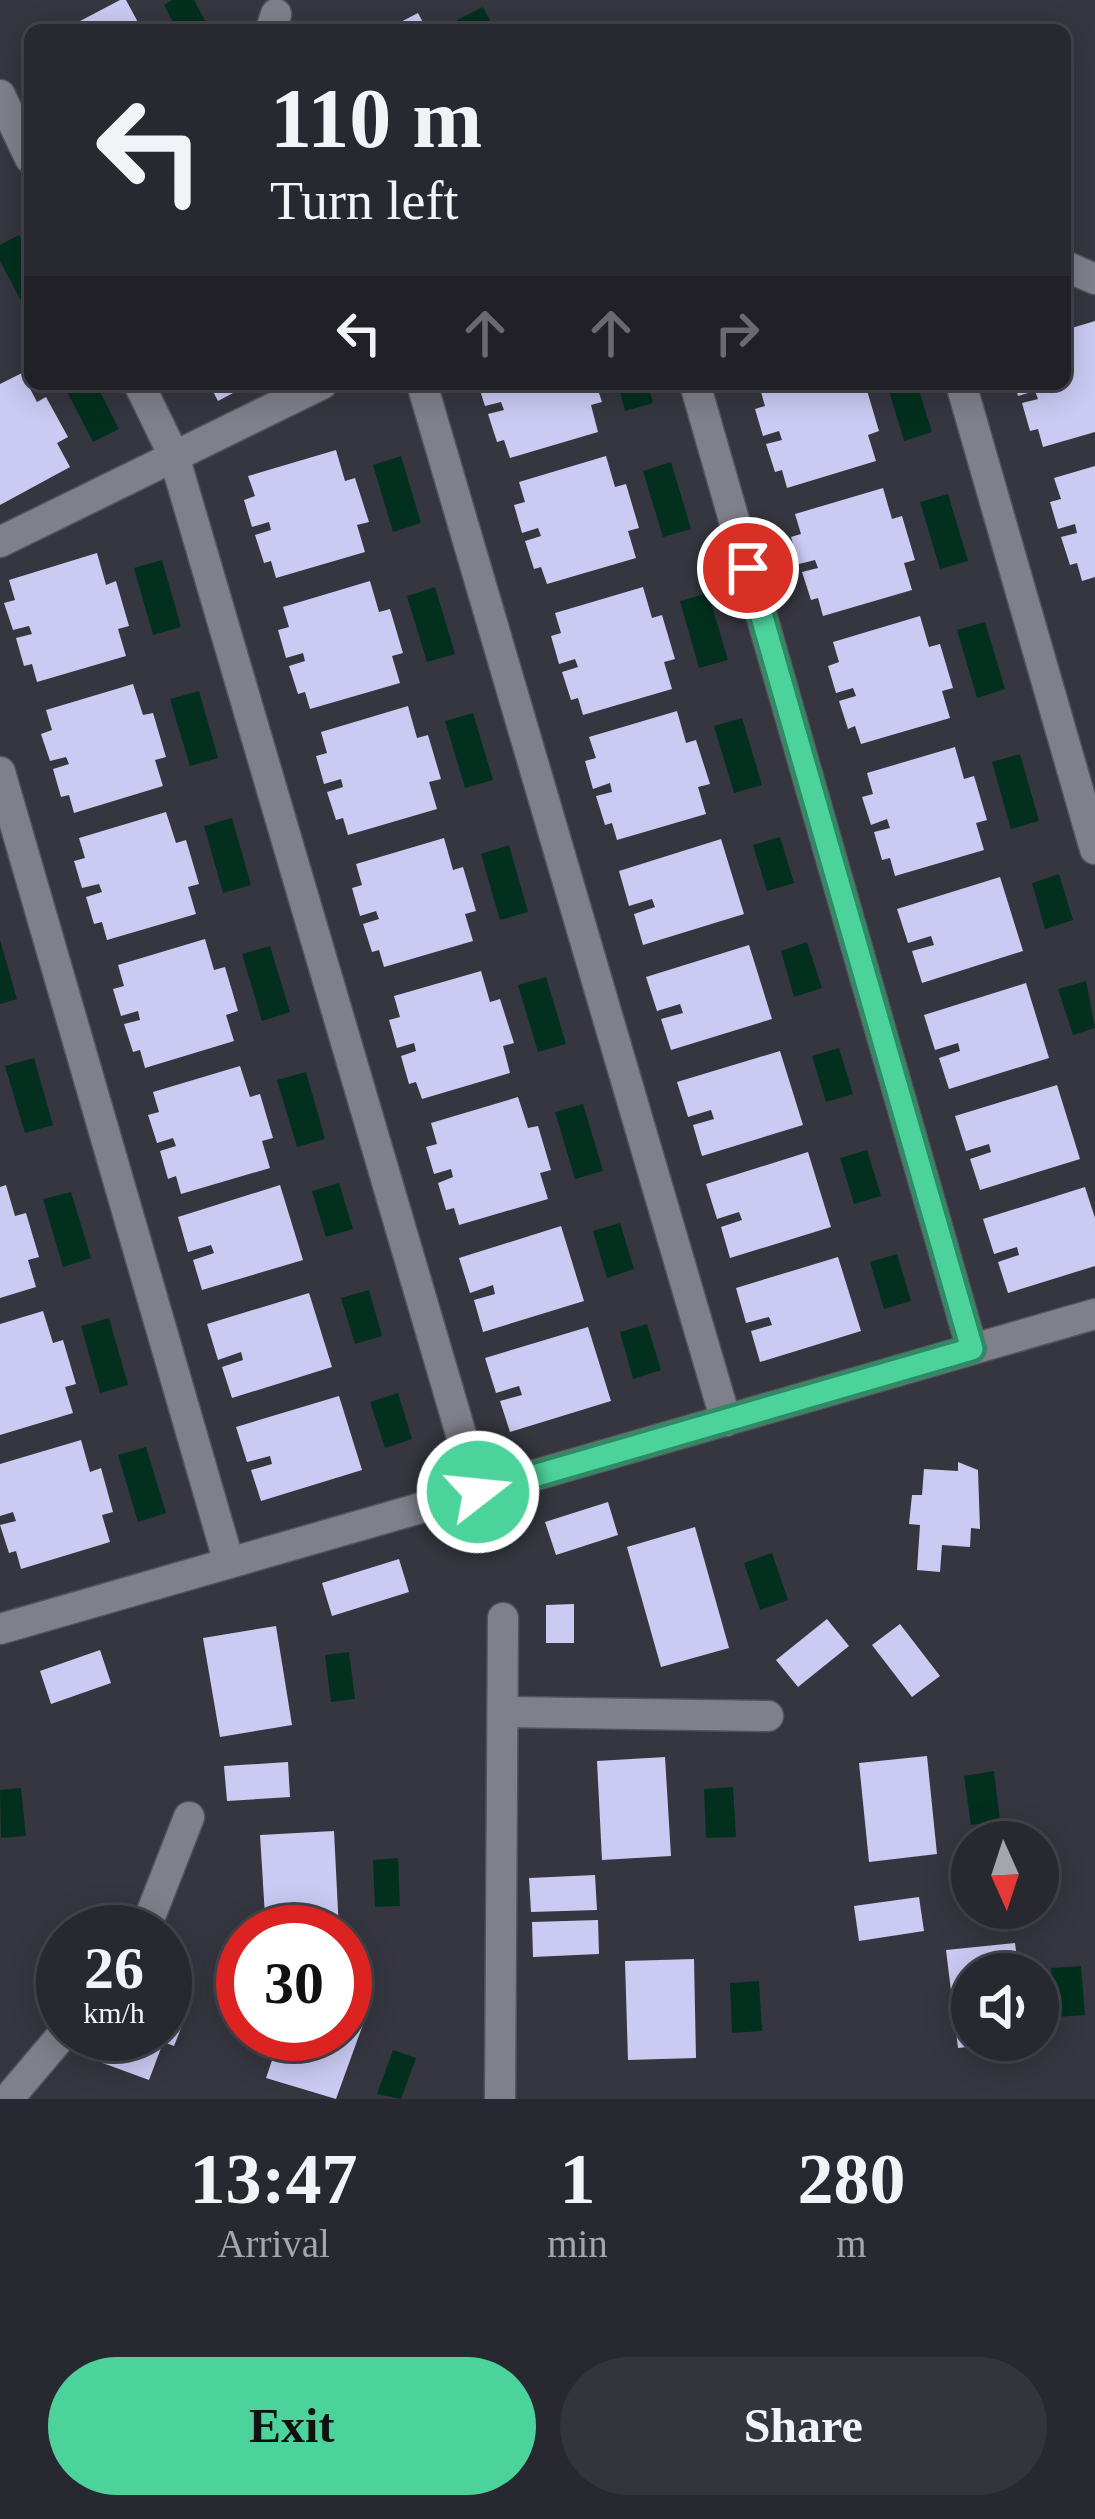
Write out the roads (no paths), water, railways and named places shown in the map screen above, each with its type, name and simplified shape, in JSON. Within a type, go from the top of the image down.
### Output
[{"type":"street","points":[[0,95],[24,145]]},
{"type":"street","points":[[142,390],[174,457],[478,1492]]},
{"type":"street","points":[[0,542],[310,390]]},
{"type":"street","points":[[424,390],[725,1420]]},
{"type":"street","points":[[697,390],[972,1349]]},
{"type":"street","points":[[963,390],[1095,849]]},
{"type":"street","points":[[0,772],[229,1563]]},
{"type":"street","points":[[0,1629],[1095,1314]]},
{"type":"street","points":[[500,2099],[503,1618]]},
{"type":"street","points":[[502,1712],[768,1716]]},
{"type":"street","points":[[155,1905],[189,1817]]},
{"type":"street","points":[[8,2099],[40,2061]]}]
